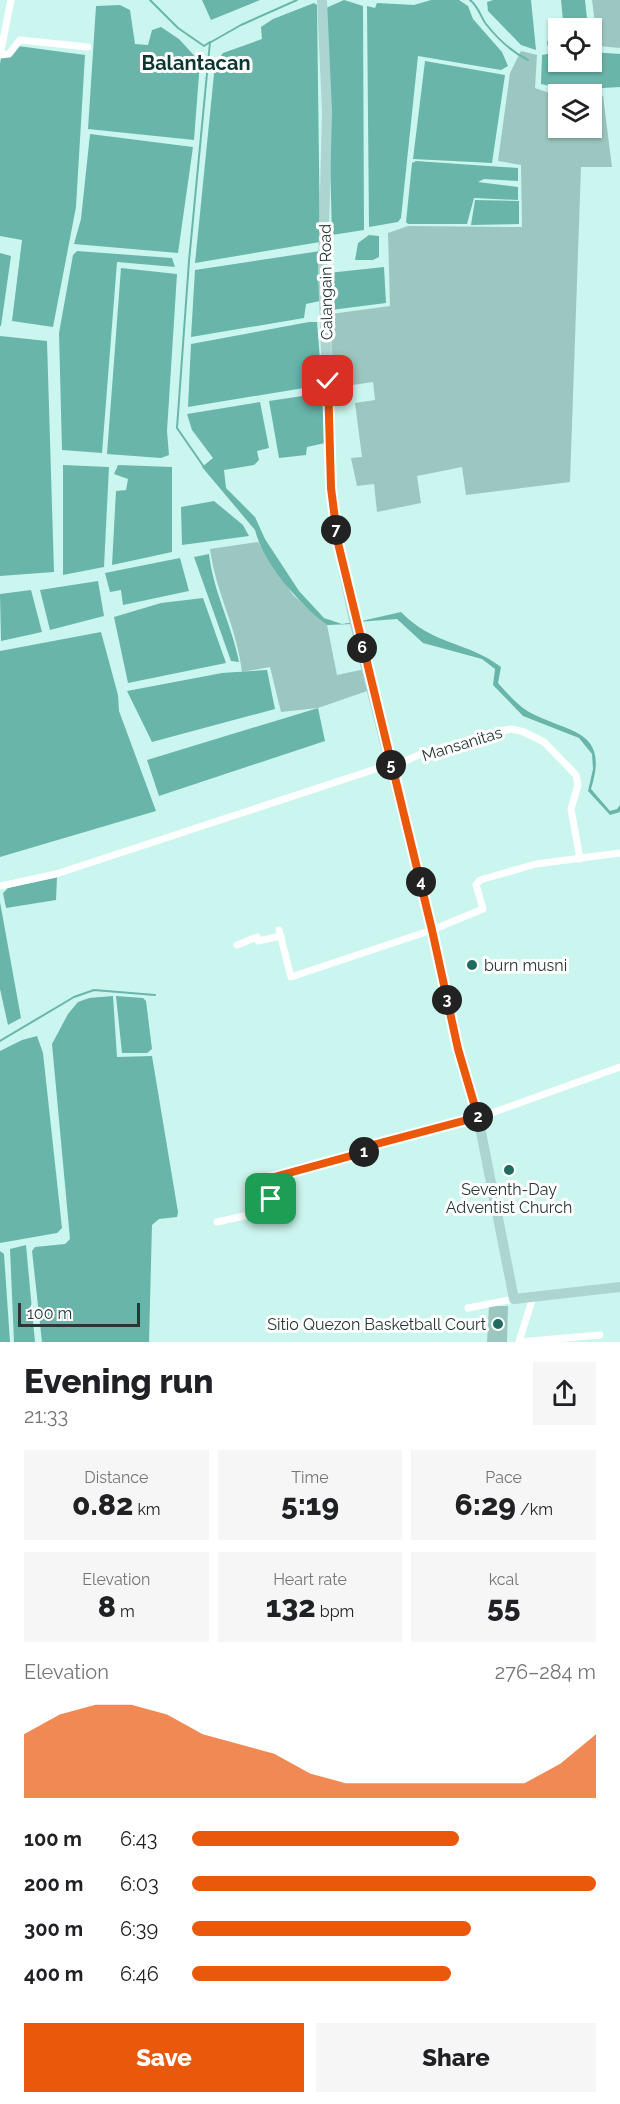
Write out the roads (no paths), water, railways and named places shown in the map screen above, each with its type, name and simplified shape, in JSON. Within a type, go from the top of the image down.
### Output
[{"type":"street","points":[[11,0],[0,55],[9,54],[20,40],[88,47]]},
{"type":"street","name":"Calangain Road","points":[[322,3],[327,112],[323,271],[331,488],[338,543],[354,620],[432,930],[458,1049],[478,1117],[514,1299]]},
{"type":"street","name":"Mansanitas","points":[[391,765],[495,732],[512,729],[524,732],[544,742],[576,775],[578,785],[571,809],[580,859]]},
{"type":"street","points":[[0,886],[56,874],[391,765]]},
{"type":"street","points":[[237,945],[257,937],[258,941],[280,933],[291,977],[432,930],[483,909],[476,885],[480,880],[536,864],[620,853]]},
{"type":"street","points":[[217,1222],[258,1213],[271,1199],[267,1179],[365,1152],[369,1146],[478,1117],[620,1067]]},
{"type":"street","points":[[468,1308],[514,1299],[620,1287]]},
{"type":"street","points":[[533,1297],[519,1342],[600,1335]]},
{"type":"waterway","points":[[150,0],[178,28],[204,46],[210,42],[189,261],[177,428],[204,467]]},
{"type":"waterway","points":[[211,42],[241,25],[297,0]]},
{"type":"waterway","points":[[470,0],[495,34],[511,49],[528,60]]},
{"type":"waterway","points":[[0,1041],[74,997],[94,990],[155,995]]},
{"type":"place","name":"burn musni","points":[[472,965]]},
{"type":"place","name":"Seventh-Day Adventist Church","points":[[509,1170]]},
{"type":"place","name":"Sitio Quezon Basketball Court","points":[[498,1324]]},
{"type":"district","name":"Balantacan","points":[[196,63]]}]
